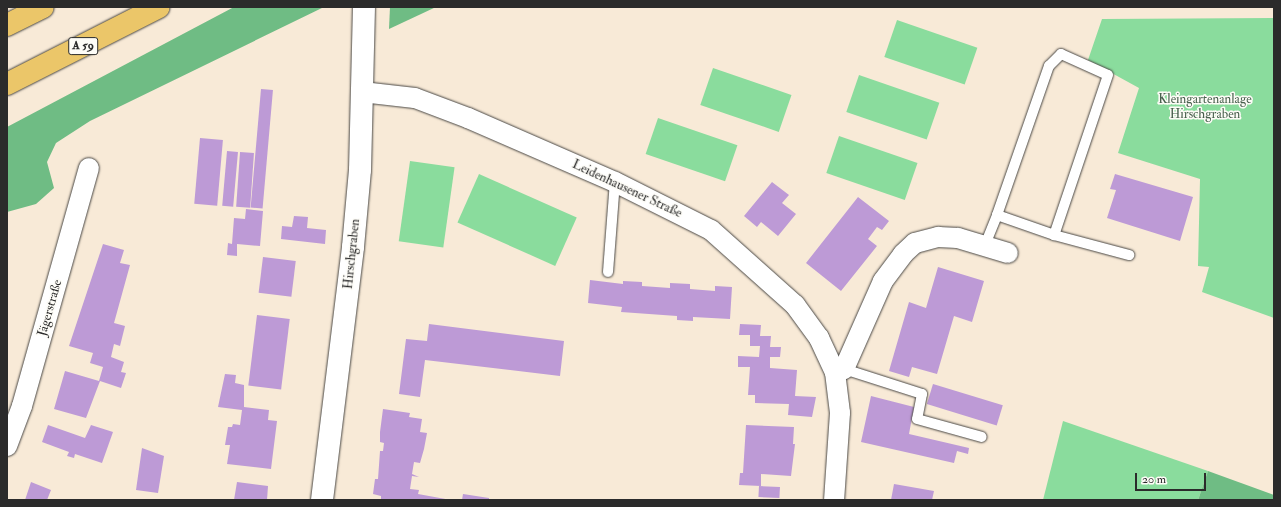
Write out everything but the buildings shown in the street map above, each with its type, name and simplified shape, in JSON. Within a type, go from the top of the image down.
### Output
[{"type":"highway","points":[[7,25],[43,7]]},
{"type":"highway","name":"A 59","points":[[7,84],[159,7]]},
{"type":"street","name":"Hirschgraben","points":[[322,500],[353,247],[362,92],[364,7]]},
{"type":"street","name":"Leidenhausener Straße","points":[[362,92],[415,98],[468,118],[615,182],[711,230],[795,305],[819,338],[839,370],[840,413],[834,500]]},
{"type":"street","name":"Jägerstraße","points":[[7,446],[22,406],[89,168]]},
{"type":"street","points":[[839,370],[883,280],[903,254],[915,243],[938,237],[958,238],[1008,253]]},
{"type":"lane","points":[[985,245],[1049,66],[1061,54],[1108,75],[1054,235]]},
{"type":"lane","points":[[608,272],[615,182]]},
{"type":"lane","points":[[997,215],[1054,235],[1129,255]]},
{"type":"lane","points":[[839,370],[922,394],[917,419],[982,437]]},
{"type":"green space","points":[[234,7],[324,7],[90,121],[56,143],[47,162],[54,188],[36,204],[7,212],[7,127]]},
{"type":"green space","points":[[390,7],[436,7],[389,29]]},
{"type":"green space","name":"Kleingartenanlage Hirschgraben","points":[[1274,18],[1274,318],[1202,292],[1209,267],[1198,266],[1200,179],[1118,153],[1139,88],[1088,60],[1102,19]]},
{"type":"green space","points":[[897,20],[977,48],[965,85],[884,57]]},
{"type":"green space","points":[[713,68],[791,95],[779,132],[700,105]]},
{"type":"green space","points":[[859,75],[939,103],[927,140],[846,112]]},
{"type":"green space","points":[[658,118],[737,145],[725,181],[646,154]]},
{"type":"green space","points":[[839,136],[917,163],[905,200],[826,173]]},
{"type":"green space","points":[[410,161],[455,167],[443,247],[399,241]]},
{"type":"green space","points":[[479,174],[577,218],[555,266],[457,222]]},
{"type":"green space","points":[[1063,421],[1208,471],[1198,500],[1043,500]]},
{"type":"green space","points":[[1208,471],[1274,495],[1274,500],[1198,500]]}]
